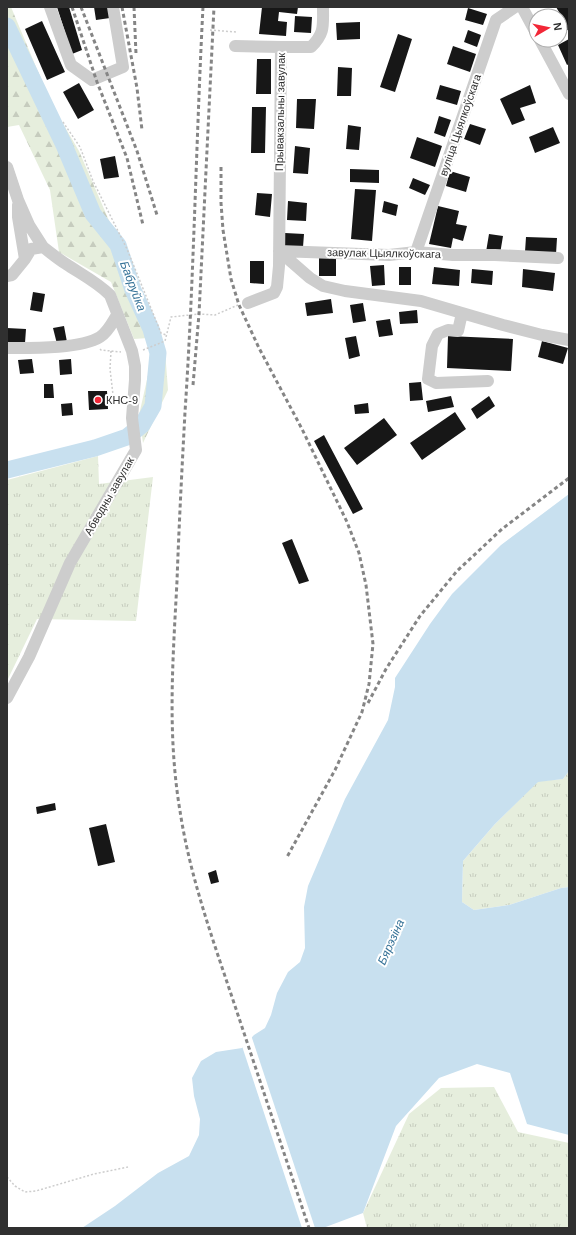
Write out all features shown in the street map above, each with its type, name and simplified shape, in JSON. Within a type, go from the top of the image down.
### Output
[{"type":"street","points":[[50,7],[71,65],[92,80],[123,67],[113,7]]},
{"type":"street","name":"Прывакзальны завулак","points":[[248,302],[274,293],[277,287],[279,266],[281,47],[311,47],[319,39],[323,29],[323,7]]},
{"type":"street","points":[[523,8],[528,18]]},
{"type":"street","name":"вуліца Цыялкоўскага","points":[[416,252],[496,20],[523,8]]},
{"type":"street","points":[[236,46],[281,47]]},
{"type":"street","points":[[544,48],[569,94]]},
{"type":"street","points":[[7,167],[18,200],[18,217],[25,259]]},
{"type":"street","name":"Абводны завулак","points":[[7,698],[29,656],[70,564],[136,450],[132,418],[135,366],[138,350],[128,338],[117,315],[110,295],[104,288],[67,265],[44,247],[29,225],[18,200]]},
{"type":"street","points":[[7,276],[12,275],[25,259],[31,248],[44,247]]},
{"type":"street","points":[[279,251],[310,278],[323,286],[345,292],[421,301],[510,327],[569,340]]},
{"type":"street","name":"завулак Цыялкоўскага","points":[[279,251],[389,255],[416,252],[453,256],[495,255],[558,258]]},
{"type":"street","points":[[462,313],[458,331],[448,330],[438,334],[432,346],[428,379],[436,383],[488,381]]},
{"type":"street","points":[[7,348],[37,348],[75,345],[92,341],[107,332],[117,315]]},
{"type":"path","points":[[210,30],[236,32]]},
{"type":"path","points":[[63,122],[80,147],[93,181],[127,249],[161,332],[166,334]]},
{"type":"path","points":[[92,341],[101,350],[138,350],[165,341],[171,317],[199,314],[215,315],[248,302]]},
{"type":"path","points":[[111,351],[110,369],[114,403]]},
{"type":"path","points":[[7,1177],[15,1186],[25,1192],[36,1192],[94,1174],[128,1167]]},
{"type":"green space","points":[[7,7],[11,7],[52,105],[79,151],[165,350],[168,390],[143,443],[139,415],[151,362],[148,338],[134,339],[111,282],[59,252],[50,190],[19,125],[7,127]]},
{"type":"green space","points":[[98,456],[99,484],[153,477],[136,621],[37,619],[7,681],[7,480]]},
{"type":"green space","points":[[569,771],[569,887],[561,888],[509,905],[474,910],[462,902],[463,861],[495,824],[538,781],[563,779]]},
{"type":"green space","points":[[494,1087],[518,1132],[569,1143],[569,1228],[367,1228],[363,1213],[409,1114],[441,1088]]},
{"type":"water","name":"Бярэзіна","points":[[569,494],[569,771],[563,779],[538,782],[495,824],[463,861],[462,902],[474,910],[509,905],[561,888],[569,887],[569,1135],[527,1124],[510,1073],[477,1064],[439,1078],[396,1126],[363,1213],[323,1228],[82,1228],[115,1206],[158,1173],[189,1156],[199,1135],[200,1119],[194,1096],[192,1078],[201,1061],[216,1052],[242,1048],[254,1035],[265,1028],[271,1015],[277,993],[288,972],[300,962],[305,948],[304,907],[308,886],[345,799],[388,720],[395,687],[395,678],[430,624],[452,594],[501,545]]},
{"type":"pier","points":[[251,1035],[315,1228],[302,1228],[242,1046]]},
{"type":"building","points":[[57,7],[69,7],[82,50],[72,54]]},
{"type":"building","points":[[94,7],[108,7],[110,18],[96,20]]},
{"type":"building","points":[[262,7],[298,7],[297,14],[279,12],[278,21],[287,22],[286,36],[259,34]]},
{"type":"building","points":[[569,7],[568,30],[568,8],[557,8]]},
{"type":"building","points":[[468,8],[487,14],[483,25],[465,20]]},
{"type":"building","points":[[295,16],[312,17],[311,33],[294,32]]},
{"type":"building","points":[[42,21],[65,72],[47,80],[25,29]]},
{"type":"building","points":[[360,22],[360,39],[337,40],[336,23]]},
{"type":"building","points":[[468,30],[481,35],[477,47],[464,42]]},
{"type":"building","points":[[398,34],[412,39],[395,92],[380,87]]},
{"type":"building","points":[[568,40],[569,64],[567,65],[559,48],[568,48]]},
{"type":"building","points":[[453,46],[476,54],[470,72],[447,64]]},
{"type":"building","points":[[257,59],[271,59],[271,94],[256,94]]},
{"type":"building","points":[[338,67],[352,68],[351,96],[337,96]]},
{"type":"building","points":[[79,83],[94,110],[78,119],[63,92]]},
{"type":"building","points":[[440,85],[461,91],[457,105],[436,99]]},
{"type":"building","points":[[530,85],[536,103],[520,108],[525,120],[512,125],[500,99]]},
{"type":"building","points":[[297,99],[316,99],[314,129],[296,128]]},
{"type":"building","points":[[252,107],[266,107],[265,153],[251,153]]},
{"type":"building","points":[[439,116],[451,120],[445,137],[434,133]]},
{"type":"building","points":[[470,124],[486,129],[480,145],[464,139]]},
{"type":"building","points":[[348,125],[361,127],[359,150],[346,149]]},
{"type":"building","points":[[553,127],[560,143],[535,153],[529,137]]},
{"type":"building","points":[[417,137],[442,146],[435,167],[410,158]]},
{"type":"building","points":[[295,146],[310,148],[308,174],[293,173]]},
{"type":"building","points":[[115,156],[119,177],[104,179],[100,159]]},
{"type":"building","points":[[350,169],[379,170],[379,183],[350,182]]},
{"type":"building","points":[[450,171],[470,177],[466,192],[446,186]]},
{"type":"building","points":[[413,178],[430,185],[425,195],[409,188]]},
{"type":"building","points":[[355,189],[376,190],[372,241],[351,239]]},
{"type":"building","points":[[257,193],[272,194],[270,217],[255,215]]},
{"type":"building","points":[[288,201],[307,203],[306,221],[287,220]]},
{"type":"building","points":[[384,201],[398,205],[396,216],[382,212]]},
{"type":"building","points":[[438,206],[459,211],[456,224],[467,226],[463,241],[453,238],[451,248],[429,244]]},
{"type":"building","points":[[285,233],[304,234],[303,247],[284,246]]},
{"type":"building","points":[[489,234],[503,236],[500,254],[486,252]]},
{"type":"building","points":[[526,237],[557,238],[556,254],[525,252]]},
{"type":"building","points":[[319,258],[336,258],[336,276],[319,276]]},
{"type":"building","points":[[250,261],[264,261],[264,284],[250,283]]},
{"type":"building","points":[[384,265],[385,285],[372,286],[370,266]]},
{"type":"building","points":[[399,267],[411,267],[411,285],[399,285]]},
{"type":"building","points":[[434,267],[460,270],[459,286],[432,284]]},
{"type":"building","points":[[472,269],[493,271],[492,285],[471,283]]},
{"type":"building","points":[[523,269],[555,273],[553,291],[522,287]]},
{"type":"building","points":[[33,292],[45,294],[42,312],[30,310]]},
{"type":"building","points":[[331,299],[333,313],[307,316],[305,303]]},
{"type":"building","points":[[363,303],[366,321],[353,323],[350,305]]},
{"type":"building","points":[[417,310],[418,323],[400,324],[399,312]]},
{"type":"building","points":[[390,319],[393,335],[379,337],[376,321]]},
{"type":"building","points":[[64,326],[67,342],[57,344],[53,328]]},
{"type":"building","points":[[7,328],[26,329],[25,343],[7,342]]},
{"type":"building","points":[[356,336],[360,356],[349,359],[345,338]]},
{"type":"building","points":[[448,336],[513,339],[511,371],[447,368]]},
{"type":"building","points":[[542,341],[568,348],[563,364],[538,357]]},
{"type":"building","points":[[32,359],[34,373],[20,374],[18,360]]},
{"type":"building","points":[[71,359],[72,374],[60,375],[59,360]]},
{"type":"building","points":[[421,382],[423,400],[410,401],[409,383]]},
{"type":"building","points":[[44,384],[53,384],[54,398],[44,398]]},
{"type":"building","name":"КНС-9","points":[[88,391],[107,391],[108,409],[89,410]]},
{"type":"building","points":[[451,396],[454,407],[428,412],[426,401]]},
{"type":"building","points":[[489,396],[495,406],[477,419],[471,409]]},
{"type":"building","points":[[72,403],[73,415],[62,416],[61,404]]},
{"type":"building","points":[[368,403],[369,413],[355,414],[354,405]]},
{"type":"building","points":[[455,412],[466,429],[422,460],[410,443]]},
{"type":"building","points":[[384,418],[397,435],[357,465],[344,448]]},
{"type":"building","points":[[324,435],[363,509],[353,514],[314,441]]},
{"type":"building","points":[[292,539],[309,581],[299,584],[282,543]]},
{"type":"building","points":[[55,803],[56,810],[37,814],[36,807]]},
{"type":"building","points":[[106,824],[115,862],[98,866],[89,828]]},
{"type":"building","points":[[216,870],[219,882],[211,884],[208,873]]},
{"type":"waterway","name":"Бабруйка","points":[[7,26],[64,145],[93,214],[118,245],[133,290],[151,329],[158,353],[153,406],[142,425],[127,437],[95,448],[7,470]]},
{"type":"railway","points":[[72,7],[97,82],[127,158],[143,225]]},
{"type":"railway","points":[[81,7],[137,151],[157,215]]},
{"type":"railway","points":[[122,7],[137,88],[142,130]]},
{"type":"railway","points":[[134,7],[136,54]]},
{"type":"railway","points":[[203,7],[191,311],[173,667],[173,753],[184,836],[196,884],[218,956],[309,1228]]},
{"type":"railway","points":[[193,385],[199,314],[214,7]]},
{"type":"railway","points":[[221,167],[223,230],[231,279],[239,305],[259,348],[302,429],[347,522],[359,553],[366,585],[373,644],[369,684],[362,712],[335,770],[287,857]]},
{"type":"railway","points":[[368,703],[386,669],[420,616],[457,571],[502,529],[569,478]]},
{"type":"place","name":"КНС-9","points":[[98,400]]}]
